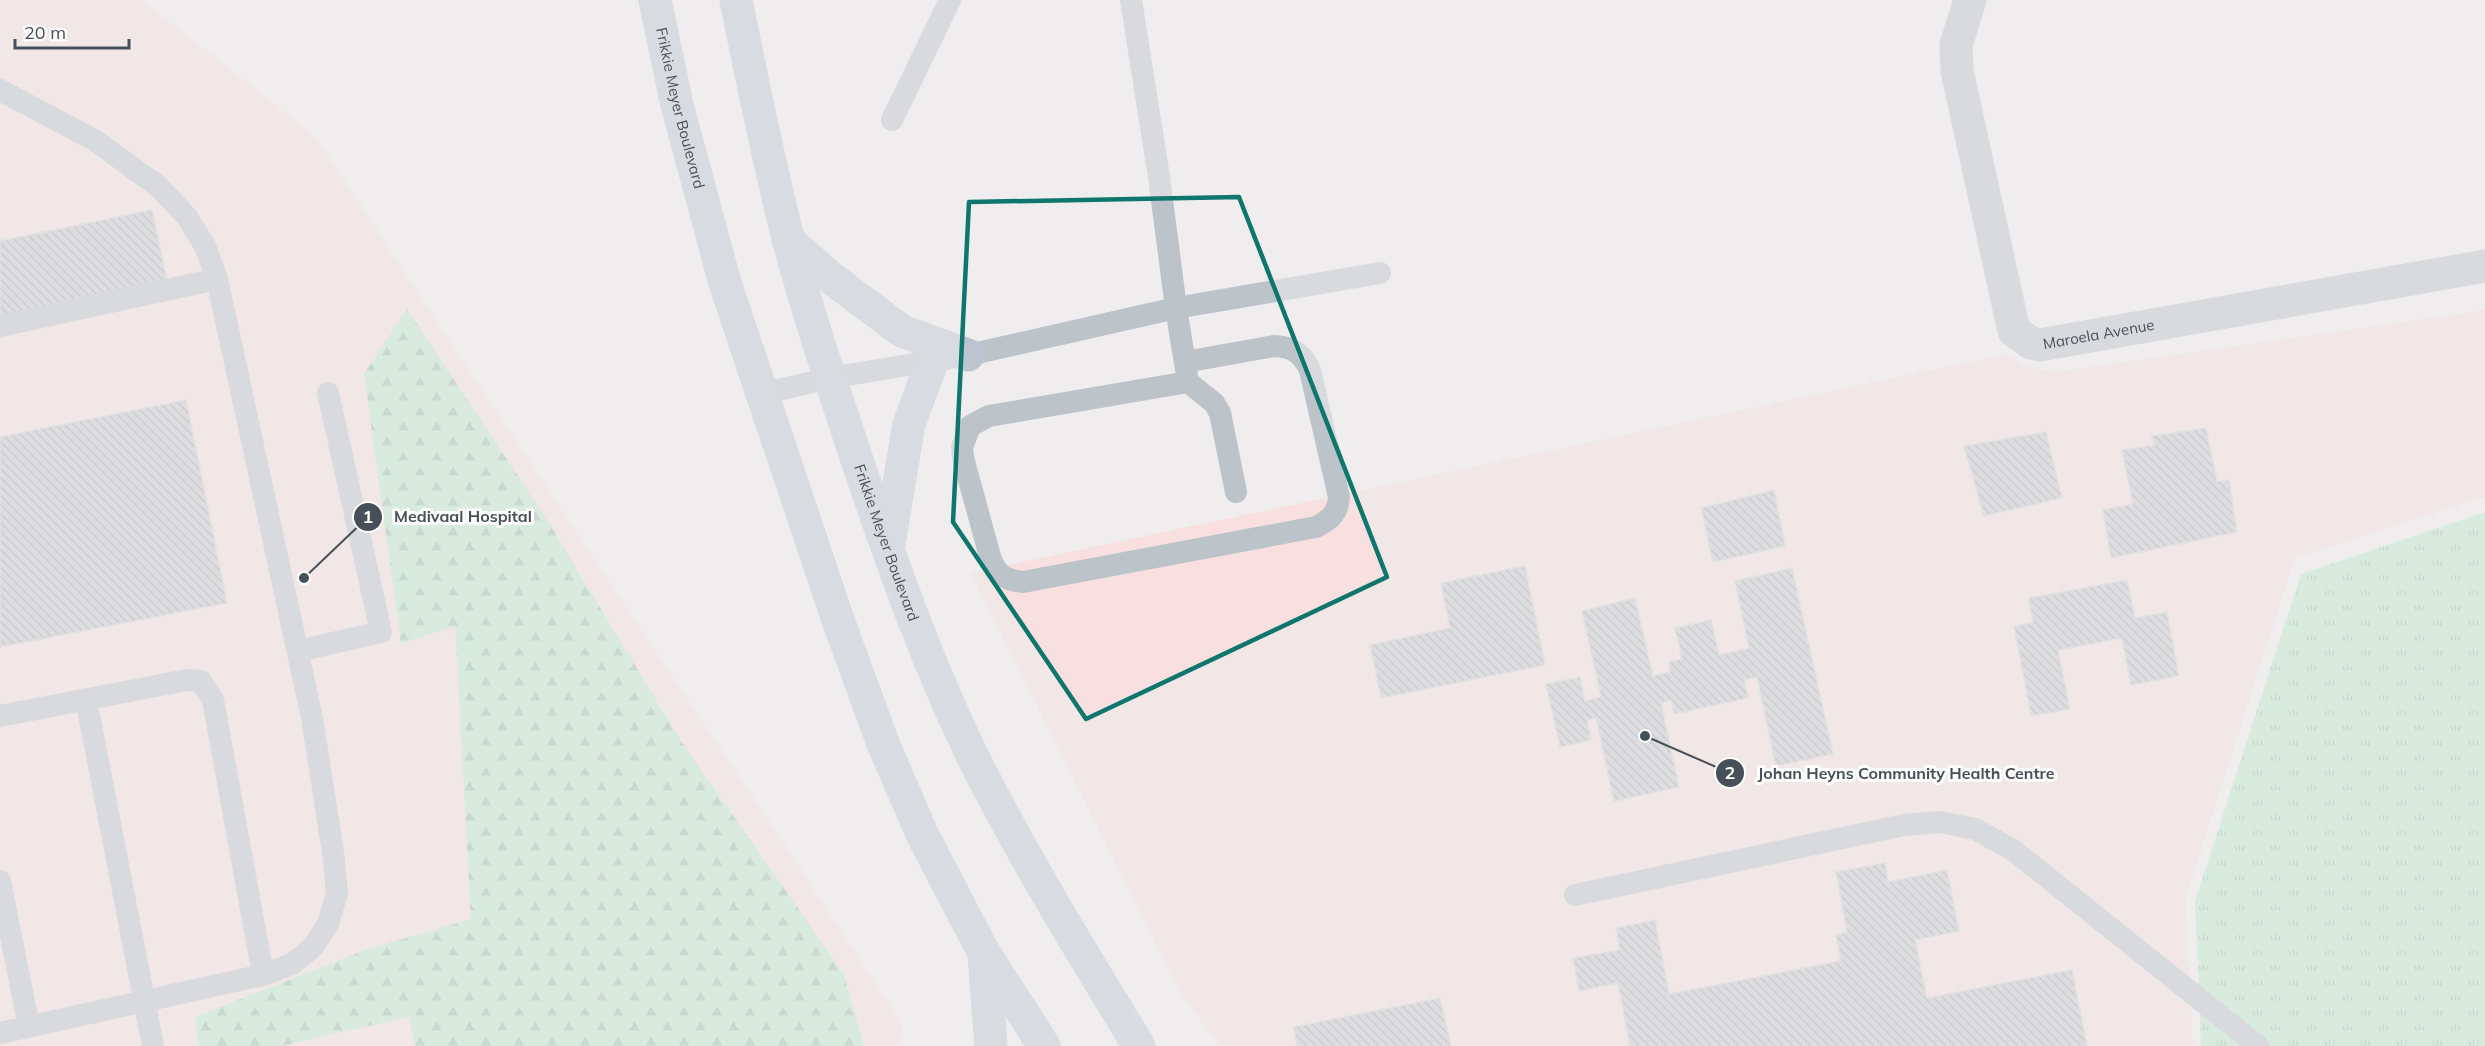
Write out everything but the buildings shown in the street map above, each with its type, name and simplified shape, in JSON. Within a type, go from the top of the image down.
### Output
[{"type":"main road","name":"Frikkie Meyer Boulevard","points":[[655,0],[677,105],[725,283],[838,620],[884,746],[923,836],[983,951],[1044,1046]]},
{"type":"main road","name":"Frikkie Meyer Boulevard","points":[[736,0],[760,126],[788,240],[830,378],[888,553],[928,654],[980,770],[1065,924],[1139,1046]]},
{"type":"main road","points":[[788,240],[839,284],[902,331],[968,355]]},
{"type":"main road","points":[[888,553],[893,510],[909,424],[932,362]]},
{"type":"main road","points":[[983,951],[991,1046]]},
{"type":"street","name":"Maroela Avenue","points":[[1970,0],[1956,45],[1957,71],[2014,331],[2031,344],[2040,345],[2485,266]]},
{"type":"lane","points":[[892,120],[950,0]]},
{"type":"lane","points":[[1131,0],[1186,372],[1220,413],[1236,492]]},
{"type":"lane","points":[[0,90],[96,141],[159,187],[187,217],[205,246],[217,279],[312,718],[337,892],[328,924],[313,946],[292,964],[263,975],[0,1034]]},
{"type":"lane","points":[[761,394],[830,378],[968,355],[1176,308],[1380,273]]},
{"type":"lane","points":[[0,326],[217,279]]},
{"type":"lane","points":[[1274,346],[1296,350],[1304,357],[1310,370],[1339,497],[1334,515],[1316,527],[1023,582],[1003,578],[991,560],[963,458],[962,447],[970,426],[989,416],[1186,372],[1274,346]]},
{"type":"lane","points":[[298,651],[381,632],[328,393]]},
{"type":"lane","points":[[0,716],[187,680],[201,681],[213,700],[263,975]]},
{"type":"lane","points":[[86,699],[153,1046]]},
{"type":"lane","points":[[1575,895],[1904,825],[1940,822],[1975,829],[2013,850],[2258,1046]]},
{"type":"lane","points":[[0,881],[29,1027]]},
{"type":"highlighted area","points":[[1239,197],[1387,577],[1086,719],[953,522],[969,202]]},
{"type":"shaded area","points":[[0,0],[142,0],[313,134],[902,1023],[900,1046],[0,1046]]},
{"type":"shaded area","points":[[2485,310],[2485,497],[2295,558],[2185,899],[2193,1046],[1220,1046],[1182,995],[970,573],[2007,354],[2024,366],[2055,372]]},
{"type":"green space","points":[[407,309],[547,520],[681,741],[844,974],[864,1046],[415,1046],[409,1017],[282,1046],[198,1046],[195,1017],[368,949],[471,919],[455,626],[401,644],[364,374]]},
{"type":"green space","points":[[2485,512],[2485,1046],[2201,1046],[2195,901],[2301,574]]},
{"type":"place","name":"Medivaal Hospital","points":[[304,578]]},
{"type":"place","name":"Johan Heyns Community Health Centre","points":[[1645,736]]}]
